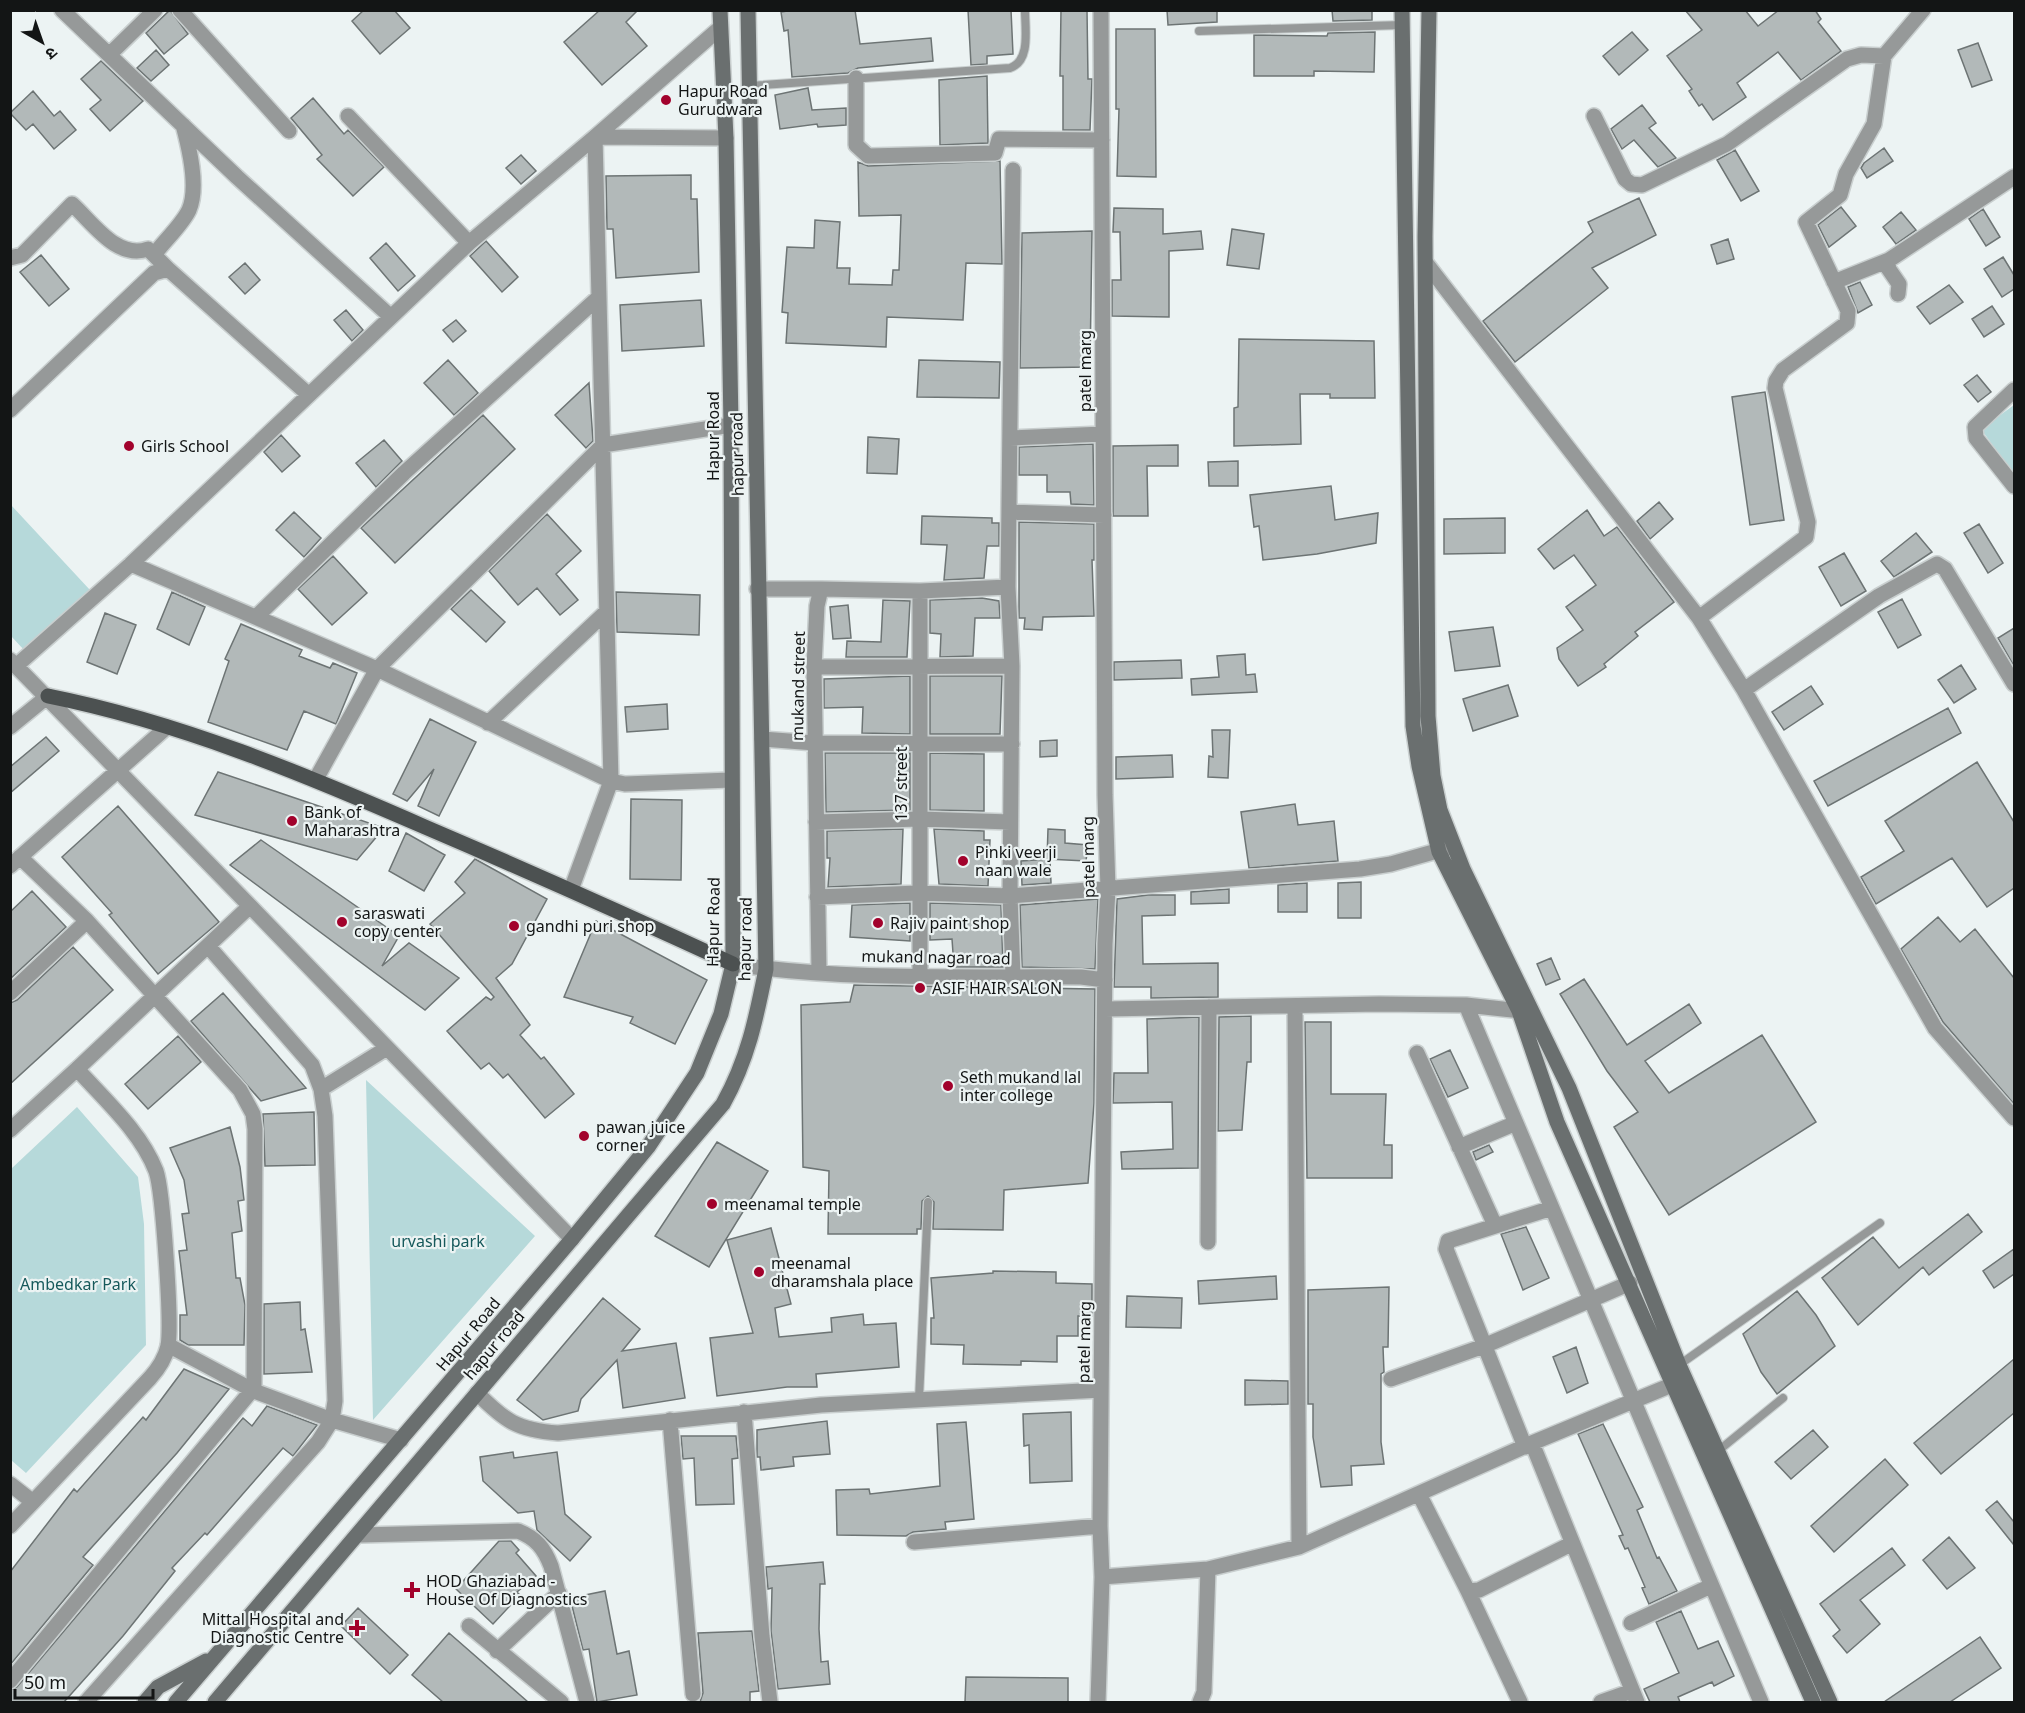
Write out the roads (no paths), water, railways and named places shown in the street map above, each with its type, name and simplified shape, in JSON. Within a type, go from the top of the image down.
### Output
[{"type":"main road","name":"Hapur Road","points":[[176,1702],[648,1147],[697,1073],[721,1014],[733,964],[731,425],[726,138],[720,10]]},
{"type":"main road","name":"hapur road","points":[[215,1702],[361,1534],[477,1392],[723,1104],[741,1072],[753,1034],[766,969],[748,10]]},
{"type":"main road","points":[[1429,10],[1425,236],[1428,716],[1433,776],[1447,849]]},
{"type":"main road","points":[[1402,18],[1413,726],[1419,766],[1447,849],[1526,1012],[1569,1088],[1679,1365],[1830,1702]]},
{"type":"main road","points":[[48,696],[113,709],[316,779],[571,890],[733,964]]},
{"type":"main road","points":[[1526,1012],[1554,1116],[1630,1283],[1813,1702]]},
{"type":"main road","points":[[145,1702],[158,1688],[217,1655]]},
{"type":"main road","points":[[227,1702],[233,1682]]},
{"type":"street","points":[[62,10],[391,317]]},
{"type":"street","points":[[109,55],[155,10]]},
{"type":"street","points":[[180,10],[289,131]]},
{"type":"street","name":"patel marg","points":[[1098,1702],[1102,1577],[1101,1390],[1108,889],[1104,795],[1101,10]]},
{"type":"street","points":[[1699,618],[1806,537],[1808,522],[1775,388],[1776,381],[1783,370],[1847,323],[1848,311],[1806,222],[1840,195],[1846,174],[1871,132],[1876,114],[1884,56],[1923,10]]},
{"type":"street","points":[[572,1239],[48,696],[13,663],[131,564],[469,243],[596,137],[720,28]]},
{"type":"street","points":[[1594,116],[1625,178],[1631,184],[1642,185],[1727,144],[1847,59],[1860,55],[1884,56]]},
{"type":"street","points":[[856,78],[856,145],[868,156],[995,153],[999,139],[1102,140]]},
{"type":"street","points":[[348,116],[469,243]]},
{"type":"street","points":[[153,255],[189,210],[192,195],[191,155],[183,125]]},
{"type":"street","points":[[596,137],[726,138]]},
{"type":"street","points":[[571,890],[610,781],[596,137]]},
{"type":"street","points":[[1013,170],[1008,587],[1012,666],[1010,896],[1013,976]]},
{"type":"street","points":[[1834,282],[1889,260],[2014,177]]},
{"type":"street","points":[[10,258],[22,255],[72,204],[124,251],[138,253],[148,249],[309,395]]},
{"type":"street","points":[[1407,235],[1425,236]]},
{"type":"street","points":[[1889,260],[1888,268],[1899,284],[1898,294]]},
{"type":"street","points":[[1426,263],[1699,618],[1744,690],[1935,1028],[2014,1118]]},
{"type":"street","points":[[10,410],[154,273],[168,269]]},
{"type":"street","points":[[256,617],[404,473],[599,297]]},
{"type":"street","points":[[2014,390],[1975,427],[1974,432],[1976,438],[2014,486]]},
{"type":"street","points":[[316,779],[377,669],[603,445],[731,425]]},
{"type":"street","points":[[1010,438],[1103,434]]},
{"type":"street","points":[[1010,512],[1104,515]]},
{"type":"street","points":[[131,564],[377,669],[610,781],[625,784],[731,780]]},
{"type":"street","points":[[1744,690],[1879,596],[1937,564],[1945,569],[2014,684]]},
{"type":"street","points":[[758,589],[920,591],[1008,587]]},
{"type":"street","name":"mukand street","points":[[819,971],[814,667],[817,606],[822,589]]},
{"type":"street","name":"137 street","points":[[920,591],[918,893],[920,976]]},
{"type":"street","points":[[488,723],[605,613]]},
{"type":"street","points":[[814,667],[1012,666]]},
{"type":"street","points":[[10,727],[48,696]]},
{"type":"street","points":[[10,1681],[253,1391],[256,1193],[254,1114],[240,1090],[87,921],[15,862],[167,727]]},
{"type":"street","points":[[762,739],[815,743],[1012,744]]},
{"type":"street","points":[[816,822],[920,819],[1010,822]]},
{"type":"street","points":[[817,897],[918,893],[1010,896],[1108,889],[1360,868],[1447,849]]},
{"type":"street","points":[[10,1130],[77,1070],[250,906]]},
{"type":"street","points":[[10,993],[87,921]]},
{"type":"street","points":[[86,1702],[318,1442],[332,1420],[334,1389],[324,1116],[321,1089],[312,1065],[208,946]]},
{"type":"street","name":"mukand nagar road","points":[[733,964],[766,969],[920,976],[1013,976],[1105,980]]},
{"type":"street","points":[[1105,1009],[1466,1005],[1526,1012]]},
{"type":"street","points":[[1466,1005],[1634,1401],[1757,1701]]},
{"type":"street","points":[[1295,1006],[1299,1547]]},
{"type":"street","points":[[1208,1242],[1209,1007]]},
{"type":"street","points":[[321,1089],[387,1048]]},
{"type":"street","points":[[1417,1053],[1491,1215],[1492,1227]]},
{"type":"street","points":[[10,1526],[150,1378],[161,1365],[168,1345],[156,1173],[138,1139],[77,1070]]},
{"type":"street","points":[[1459,1147],[1516,1123]]},
{"type":"street","points":[[1551,1208],[1455,1237],[1446,1244],[1484,1346],[1635,1697],[1601,1702]]},
{"type":"street","points":[[1391,1379],[1484,1346],[1589,1298],[1630,1283]]},
{"type":"street","points":[[168,1345],[253,1391],[332,1420],[401,1440]]},
{"type":"street","points":[[1102,1577],[1208,1569],[1299,1547],[1528,1445],[1674,1384]]},
{"type":"street","points":[[477,1392],[501,1417],[517,1426],[535,1431],[558,1433],[744,1412],[1101,1390]]},
{"type":"street","points":[[744,1412],[762,1636],[770,1702]]},
{"type":"street","points":[[670,1420],[693,1694]]},
{"type":"street","points":[[10,1484],[33,1502]]},
{"type":"street","points":[[1419,1494],[1520,1702]]},
{"type":"street","points":[[914,1542],[1100,1526]]},
{"type":"street","points":[[361,1534],[518,1531],[533,1536],[545,1551],[559,1593],[587,1702]]},
{"type":"street","points":[[1468,1591],[1479,1590],[1571,1544]]},
{"type":"street","points":[[1200,1702],[1204,1692],[1208,1569]]},
{"type":"street","points":[[1631,1623],[1711,1586]]},
{"type":"street","points":[[497,1651],[559,1593]]},
{"type":"street","points":[[469,1626],[561,1702]]},
{"type":"lane","points":[[749,86],[1018,65],[1023,58],[1025,10]]},
{"type":"lane","points":[[1199,31],[1402,18]]},
{"type":"lane","points":[[919,1400],[928,1202]]},
{"type":"lane","points":[[1679,1365],[1880,1223]]},
{"type":"lane","points":[[1718,1451],[1783,1398]]},
{"type":"place","name":"Hapur Road Gurudwara","points":[[666,100]]},
{"type":"place","name":"Girls School","points":[[129,446]]},
{"type":"place","name":"Bank of Maharashtra","points":[[292,821]]},
{"type":"place","name":"Pinki veerji naan wale","points":[[963,861]]},
{"type":"place","name":"saraswati copy center","points":[[342,922]]},
{"type":"place","name":"Rajiv paint shop","points":[[878,923]]},
{"type":"place","name":"gandhi puri shop","points":[[514,926]]},
{"type":"place","name":"ASIF HAIR SALON","points":[[920,988]]},
{"type":"place","name":"Seth mukand lal inter college","points":[[948,1086]]},
{"type":"place","name":"pawan juice corner","points":[[584,1136]]},
{"type":"place","name":"meenamal temple","points":[[712,1204]]},
{"type":"place","name":"meenamal dharamshala place","points":[[759,1272]]},
{"type":"place","name":"HOD Ghaziabad - House Of Diagnostics","points":[[412,1590]]},
{"type":"place","name":"Mittal Hospital and Diagnostic Centre","points":[[357,1628]]},
{"type":"park label","name":"urvashi park","points":[[438,1241]]},
{"type":"park label","name":"Ambedkar Park","points":[[78,1284]]}]
